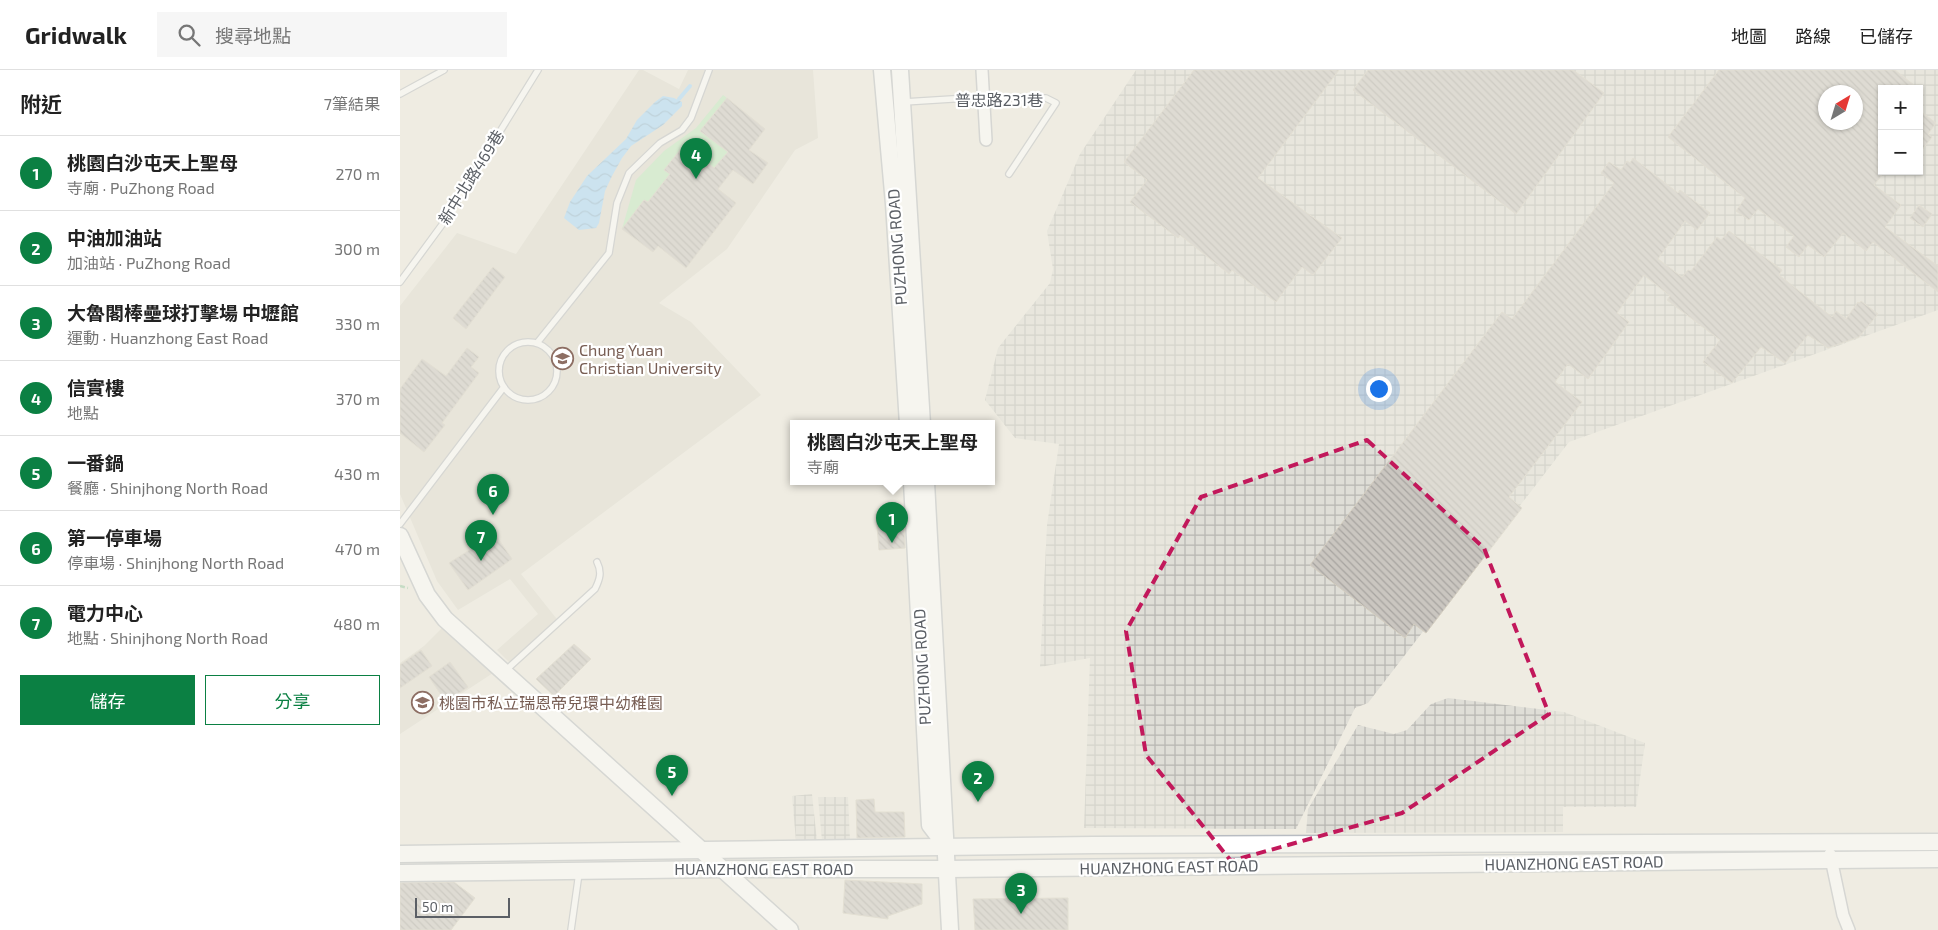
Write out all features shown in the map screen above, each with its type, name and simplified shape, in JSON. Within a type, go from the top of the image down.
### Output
[{"type":"street","name":"PUZHONG ROAD","points":[[882,70],[894,204],[908,420]]},
{"type":"street","name":"PUZHONG ROAD","points":[[900,70],[922,420]]},
{"type":"street","points":[[982,70],[986,140]]},
{"type":"street","name":"PUZHONG ROAD","points":[[912,485],[930,825],[946,846]]},
{"type":"street","name":"PUZHONG ROAD","points":[[926,485],[950,930]]},
{"type":"street","points":[[400,536],[426,595],[445,619],[790,930]]},
{"type":"street","name":"HUANZHONG EAST ROAD","points":[[400,854],[946,846],[1938,842]]},
{"type":"street","points":[[1829,843],[1830,860],[1842,915],[1848,930]]},
{"type":"street","name":"HUANZHONG EAST ROAD","points":[[400,874],[721,868],[948,869],[1938,859]]},
{"type":"lane","points":[[400,94],[444,70]]},
{"type":"lane","name":"新中北路469巷","points":[[400,282],[444,222],[538,70]]},
{"type":"lane","points":[[537,343],[609,253],[618,203],[629,173],[660,143],[682,130],[691,118],[709,70]]},
{"type":"lane","name":"普忠路231巷","points":[[885,104],[984,97],[1046,98],[1056,103],[1009,174]]},
{"type":"lane","points":[[524,342],[537,343],[551,352],[556,360],[558,370],[556,380],[552,388],[537,399],[518,398],[510,394],[500,378],[499,368],[502,358],[507,350],[515,344],[524,342]]},
{"type":"lane","points":[[400,524],[504,387]]},
{"type":"lane","points":[[503,673],[595,589],[599,581],[601,569],[596,562]]},
{"type":"lane","points":[[571,930],[580,871]]},
{"type":"path","points":[[400,586],[411,589]]},
{"type":"highlighted area","points":[[1367,440],[1484,548],[1549,714],[1402,813],[1231,861],[1146,755],[1126,631],[1201,497]]},
{"type":"shaded area","name":"Chung Yuan Christian University","points":[[639,70],[643,70],[679,89],[688,70],[813,70],[818,138],[795,150],[727,249],[659,303],[691,322],[761,395],[521,574],[560,623],[512,665],[497,650],[538,614],[510,579],[458,610],[437,581],[400,494],[400,306],[457,233],[516,254]]},
{"type":"shaded area","points":[[1136,70],[1938,70],[1938,310],[1569,442],[1368,703],[1355,708],[1296,829],[1084,828],[1090,658],[1040,667],[1047,525],[1059,444],[1015,438],[985,400],[998,348],[1050,283],[1053,269],[1047,231],[1080,154]]},
{"type":"shaded area","name":"桃園市私立瑞恩帝兒環中幼稚園","points":[[444,626],[493,673],[400,734],[400,663],[424,646]]},
{"type":"shaded area","points":[[1448,698],[1564,712],[1645,743],[1636,807],[1563,807],[1563,832],[1306,833],[1308,809],[1358,725],[1394,734],[1407,730],[1431,704]]},
{"type":"shaded area","points":[[812,794],[817,841],[796,841],[792,796]]},
{"type":"shaded area","points":[[818,797],[848,797],[850,841],[822,841]]},
{"type":"green space","points":[[723,95],[727,98],[700,131],[728,152],[714,168],[670,174],[648,202],[644,200],[622,229],[636,180],[664,151],[696,128]]},
{"type":"water","points":[[663,96],[682,102],[682,106],[663,125],[631,146],[622,158],[605,191],[599,223],[596,228],[579,230],[564,218],[570,202],[587,176],[626,139],[637,120]]},
{"type":"building","points":[[1194,70],[1339,70],[1258,178],[1342,238],[1313,275],[1302,267],[1276,302],[1232,270],[1229,274],[1180,235],[1178,238],[1130,202],[1147,180],[1124,162]]},
{"type":"building","points":[[1368,70],[1573,70],[1604,93],[1516,214],[1353,90]]},
{"type":"building","points":[[1719,70],[1895,70],[1914,85],[1878,85],[1878,175],[1882,175],[1874,185],[1901,205],[1885,227],[1938,266],[1938,292],[1873,242],[1866,251],[1843,233],[1824,257],[1808,245],[1799,257],[1786,247],[1794,236],[1758,209],[1749,220],[1736,211],[1745,198],[1668,137]]},
{"type":"building","points":[[727,98],[765,129],[749,150],[768,163],[753,184],[733,170],[718,189],[736,203],[686,268],[658,246],[653,252],[622,229],[644,200],[648,202],[670,174],[664,170],[684,145],[714,168],[728,152],[700,131]]},
{"type":"building","points":[[1923,113],[1936,123],[1928,134],[1932,137],[1923,149]]},
{"type":"building","points":[[1633,158],[1678,193],[1680,190],[1710,213],[1697,230],[1685,221],[1658,259],[1682,277],[1688,270],[1691,271],[1717,237],[1721,240],[1729,231],[1782,270],[1779,275],[1832,317],[1836,311],[1846,319],[1858,302],[1861,301],[1878,314],[1859,337],[1828,348],[1808,335],[1785,363],[1761,347],[1732,383],[1703,362],[1720,340],[1667,300],[1670,296],[1644,275],[1617,313],[1629,322],[1588,379],[1568,364],[1555,382],[1582,402],[1509,497],[1522,508],[1426,633],[1414,624],[1405,638],[1310,565],[1502,312],[1512,319],[1614,183],[1601,173],[1609,162],[1621,170],[1627,161],[1630,163]]},
{"type":"building","points":[[1919,205],[1932,214],[1923,227],[1910,218]]},
{"type":"building","points":[[493,267],[505,277],[466,329],[453,318]]},
{"type":"building","points":[[467,348],[479,357],[471,367],[479,373],[442,423],[445,425],[424,452],[400,433],[400,389],[422,359],[446,376]]},
{"type":"building","points":[[904,513],[905,548],[879,550],[876,514]]},
{"type":"building","points":[[495,534],[512,559],[468,590],[449,563]]},
{"type":"building","points":[[574,644],[591,659],[554,696],[536,679]]},
{"type":"building","points":[[421,650],[432,666],[400,688],[400,665]]},
{"type":"building","points":[[450,662],[468,687],[446,702],[429,677]]},
{"type":"building","points":[[874,799],[875,812],[904,812],[905,837],[857,838],[856,800]]},
{"type":"building","points":[[845,880],[922,884],[922,904],[888,916],[888,919],[843,913]]},
{"type":"building","points":[[454,882],[475,898],[451,930],[400,930],[400,883]]},
{"type":"building","points":[[1068,898],[1068,930],[975,930],[973,899]]},
{"type":"waterway","points":[[679,99],[690,86]]},
{"type":"place","name":"信實樓","points":[[696,179]]},
{"type":"place","name":"Chung Yuan Christian University","points":[[563,359]]},
{"type":"place","name":"第一停車場","points":[[493,515]]},
{"type":"place","name":"桃園白沙屯天上聖母","points":[[892,543]]},
{"type":"place","name":"電力中心","points":[[481,561]]},
{"type":"place","name":"桃園市私立瑞恩帝兒環中幼稚園","points":[[423,703]]},
{"type":"place","name":"一番鍋","points":[[672,796]]},
{"type":"place","name":"中油加油站","points":[[978,802]]},
{"type":"place","name":"大魯閣棒壘球打擊場 中壢館","points":[[1021,914]]}]
